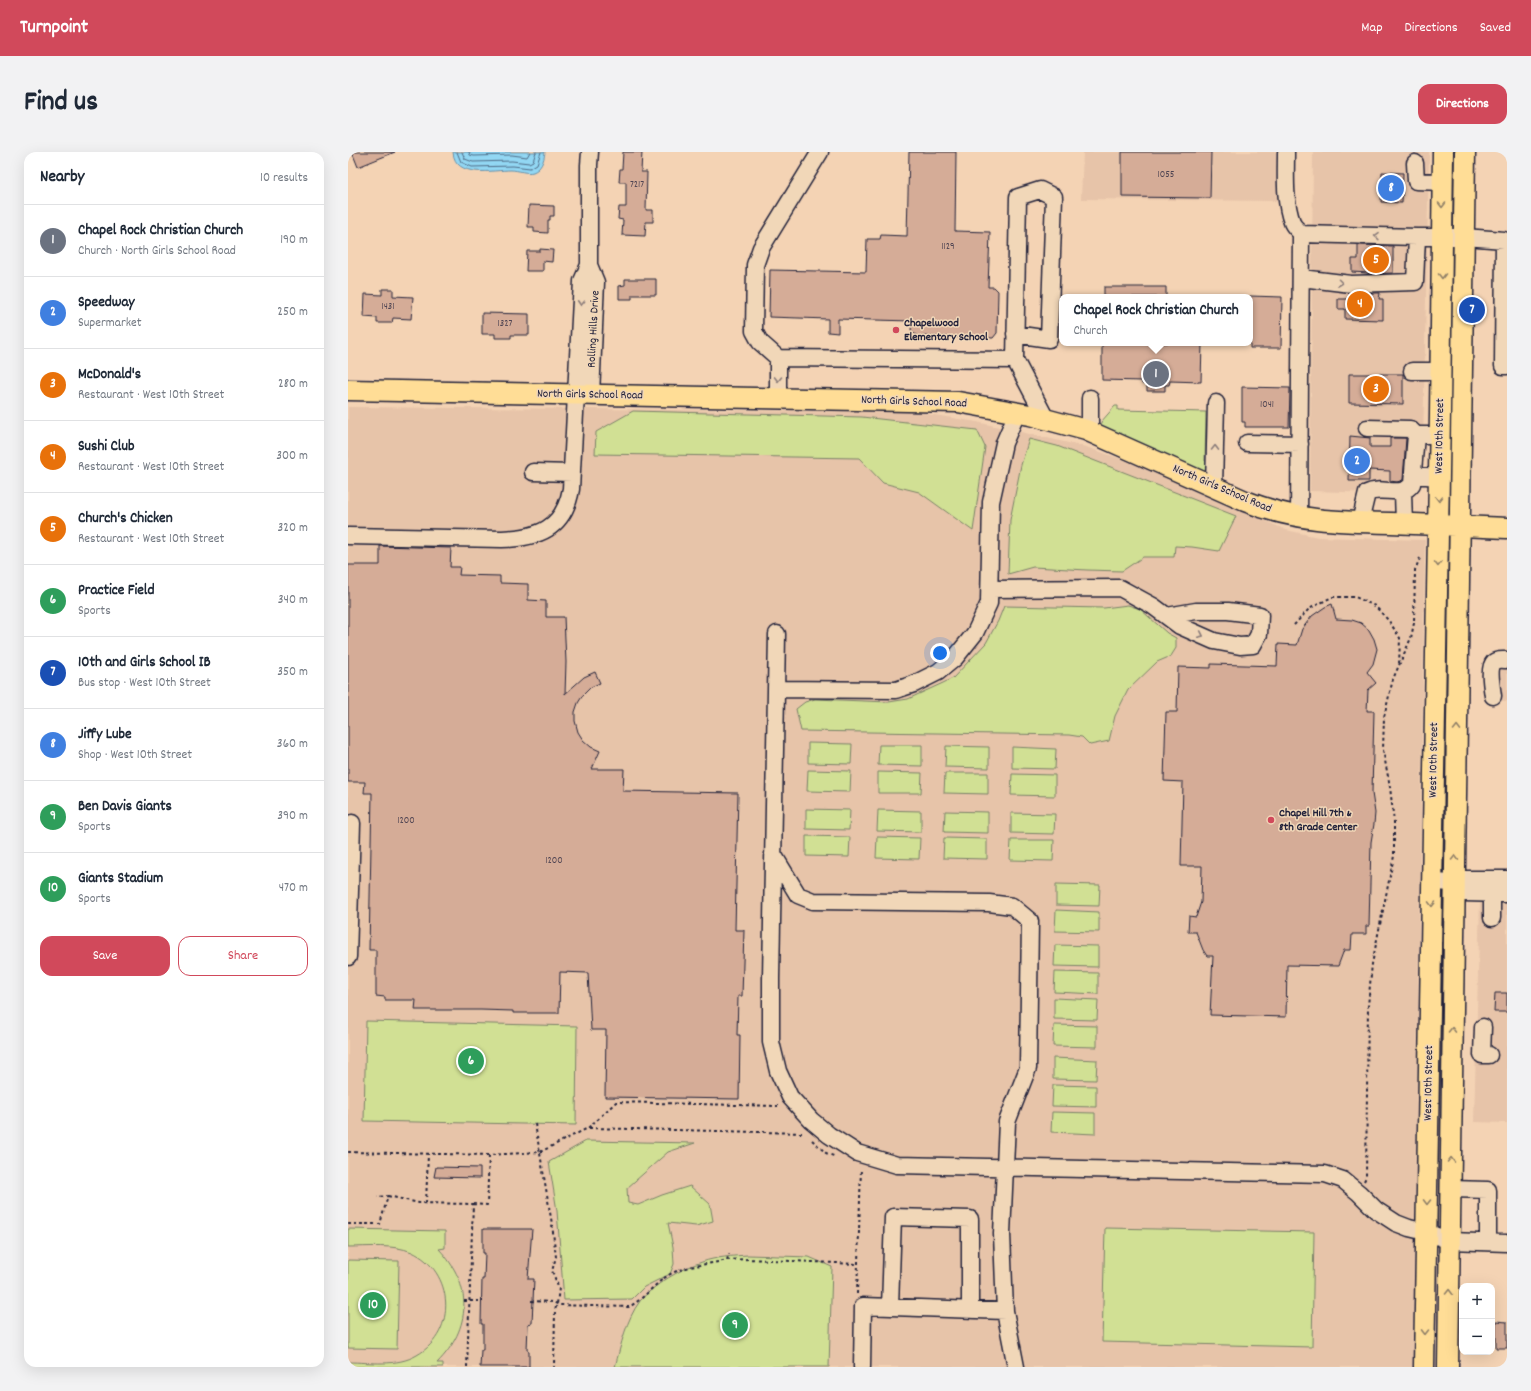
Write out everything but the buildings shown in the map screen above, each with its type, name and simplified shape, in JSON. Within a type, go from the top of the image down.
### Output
[{"type":"main road","name":"West 10th Street","points":[[1424,1367],[1441,370],[1436,328],[1442,237],[1442,152]]},
{"type":"main road","name":"West 10th Street","points":[[1448,1367],[1465,152]]},
{"type":"main road","name":"North Girls School Road","points":[[348,390],[958,402],[1017,412],[1090,431],[1256,506],[1299,518],[1321,521],[1507,528]]},
{"type":"street","name":"Rolling Hills Drive","points":[[348,536],[502,540],[526,538],[548,528],[557,521],[564,511],[569,503],[584,394],[582,281],[589,265],[590,152]]},
{"type":"street","points":[[820,152],[761,248],[755,265],[754,331],[760,342],[778,358],[1015,360]]},
{"type":"street","points":[[1286,152],[1288,206],[1292,224],[1301,234],[1299,518]]},
{"type":"street","points":[[1415,163],[1416,181],[1442,182]]},
{"type":"street","points":[[1015,334],[1049,339],[1054,197],[1040,190],[1018,197],[1015,334],[1015,360],[1046,419]]},
{"type":"street","points":[[1301,234],[1464,237],[1504,240],[1506,254],[1503,366],[1507,366]]},
{"type":"street","points":[[1301,278],[1351,284],[1415,282],[1417,237]]},
{"type":"street","points":[[778,358],[778,399]]},
{"type":"street","points":[[1412,371],[1441,370]]},
{"type":"street","points":[[1090,398],[1090,431]]},
{"type":"street","points":[[1214,487],[1216,403]]},
{"type":"street","points":[[776,690],[896,690],[914,684],[938,672],[955,658],[975,633],[989,603],[991,502],[1004,442],[1017,412]]},
{"type":"street","points":[[1367,428],[1410,429],[1416,435],[1440,435]]},
{"type":"street","points":[[1360,522],[1367,493],[1374,489],[1403,492],[1412,484],[1416,435]]},
{"type":"street","points":[[1247,443],[1300,444]]},
{"type":"street","points":[[533,472],[572,473]]},
{"type":"street","points":[[1413,475],[1439,477]]},
{"type":"street","points":[[1403,492],[1404,524]]},
{"type":"street","points":[[989,589],[1120,588],[1153,606],[1180,626],[1214,641],[1253,645],[1259,634],[1260,615],[1196,611],[1167,616]]},
{"type":"street","points":[[777,634],[770,979],[771,1042],[778,1071],[790,1097],[811,1120],[829,1135],[857,1153],[897,1165],[1325,1174],[1343,1180],[1376,1210],[1396,1223],[1409,1228],[1426,1232],[1450,1241],[1507,1243]]},
{"type":"street","points":[[1493,696],[1491,667],[1494,662],[1498,660],[1506,660]]},
{"type":"street","points":[[348,956],[352,823]]},
{"type":"street","points":[[773,854],[798,895],[814,901],[989,903],[1012,906],[1030,921],[1028,1068],[1007,1122],[1002,1234],[1005,1311],[1016,1367]]},
{"type":"street","points":[[1432,882],[1455,883],[1463,879],[1507,879]]},
{"type":"street","points":[[1455,883],[1463,893],[1499,894],[1492,918]]},
{"type":"street","points":[[1483,1027],[1482,1055],[1489,1055]]},
{"type":"street","points":[[1450,1189],[1488,1190],[1488,1242]]},
{"type":"street","points":[[890,1306],[893,1217],[970,1218],[970,1309]]},
{"type":"street","points":[[862,1367],[863,1306],[1005,1311]]},
{"type":"path","points":[[1359,1193],[1366,1176],[1368,1006],[1372,964],[1394,856],[1394,822],[1390,787],[1383,750],[1384,717],[1393,679],[1411,638],[1414,623],[1415,570],[1420,558]]},
{"type":"path","points":[[1294,625],[1309,608],[1332,597],[1355,597],[1375,606],[1389,620],[1400,638],[1399,666]]},
{"type":"path","points":[[348,1152],[489,1155],[540,1152],[588,1128],[616,1102],[778,1105]]},
{"type":"path","points":[[535,1124],[556,1257],[552,1271],[559,1288],[555,1310],[554,1367]]},
{"type":"path","points":[[588,1128],[805,1133]]},
{"type":"path","points":[[426,1203],[428,1154]]},
{"type":"path","points":[[377,1197],[388,1196],[419,1203],[487,1205],[489,1155]]},
{"type":"path","points":[[857,1295],[861,1164]]},
{"type":"path","points":[[348,1224],[380,1224],[388,1196]]},
{"type":"path","points":[[467,1367],[473,1204]]},
{"type":"path","points":[[727,1260],[729,1254]]},
{"type":"path","points":[[531,1301],[553,1302],[557,1304],[629,1307],[635,1304],[653,1287],[677,1271],[727,1260],[748,1259],[857,1264]]},
{"type":"path","points":[[464,1300],[484,1301]]},
{"type":"shaded area","points":[[1083,152],[1280,152],[1279,201],[1081,199]]},
{"type":"shaded area","points":[[1313,152],[1429,152],[1423,444],[1418,487],[1411,494],[1310,491]]},
{"type":"shaded area","points":[[348,407],[916,412],[977,422],[1086,447],[1144,467],[1286,530],[1318,537],[1425,540],[1413,1367],[348,1367]]},
{"type":"shaded area","points":[[1490,655],[1507,655],[1507,701],[1484,700],[1484,664]]},
{"type":"shaded area","points":[[1480,901],[1507,902],[1507,1123],[1474,1122]]},
{"type":"green space","points":[[1115,406],[1118,406],[1118,410],[1206,412],[1205,461],[1212,462],[1209,472],[1206,473],[1103,431],[1101,422]]},
{"type":"green space","points":[[633,411],[862,417],[977,430],[985,447],[973,531],[919,492],[883,483],[859,458],[595,454],[596,432]]},
{"type":"green space","points":[[1029,439],[1057,446],[1236,516],[1219,551],[1175,546],[1174,557],[1143,557],[1122,571],[1033,567],[1008,574],[1010,520],[1021,465]]},
{"type":"green space","points":[[1128,605],[1140,609],[1167,633],[1176,638],[1176,648],[1171,656],[1157,662],[1128,690],[1115,716],[1109,741],[1090,745],[1082,737],[1069,735],[801,731],[796,709],[805,702],[815,699],[889,702],[908,699],[953,678],[986,643],[1004,606],[1104,608]]},
{"type":"green space","points":[[808,743],[852,744],[851,764],[808,763]]},
{"type":"green space","points":[[879,745],[922,745],[922,766],[878,765]]},
{"type":"green space","points":[[946,746],[989,747],[989,768],[945,767]]},
{"type":"green space","points":[[1012,747],[1056,749],[1055,769],[1012,768]]},
{"type":"green space","points":[[808,770],[851,771],[850,792],[807,791]]},
{"type":"green space","points":[[878,772],[922,773],[921,793],[878,793]]},
{"type":"green space","points":[[945,773],[988,773],[988,794],[944,793]]},
{"type":"green space","points":[[1012,774],[1055,775],[1055,796],[1011,795]]},
{"type":"green space","points":[[806,809],[850,810],[849,830],[806,829]]},
{"type":"green space","points":[[878,810],[921,811],[921,832],[877,831]]},
{"type":"green space","points":[[945,811],[988,812],[988,833],[944,832]]},
{"type":"green space","points":[[1011,813],[1055,814],[1054,834],[1011,833]]},
{"type":"green space","points":[[806,836],[850,837],[849,857],[806,856]]},
{"type":"green space","points":[[877,837],[920,838],[919,859],[876,858]]},
{"type":"green space","points":[[944,838],[987,839],[987,859],[943,858]]},
{"type":"green space","points":[[1011,840],[1054,840],[1053,861],[1010,860]]},
{"type":"green space","points":[[1056,884],[1100,885],[1099,906],[1056,905]]},
{"type":"green space","points":[[1056,910],[1099,912],[1099,932],[1055,931]]},
{"type":"green space","points":[[1055,945],[1098,946],[1098,967],[1054,966]]},
{"type":"green space","points":[[1055,972],[1098,973],[1098,994],[1054,992]]},
{"type":"green space","points":[[1054,998],[1098,1000],[1097,1020],[1054,1019]]},
{"type":"green space","points":[[366,1021],[577,1026],[576,1125],[364,1121]]},
{"type":"green space","points":[[1054,1025],[1097,1026],[1097,1047],[1053,1046]]},
{"type":"green space","points":[[1053,1058],[1097,1060],[1096,1080],[1053,1079]]},
{"type":"green space","points":[[1053,1085],[1096,1086],[1096,1107],[1052,1106]]},
{"type":"green space","points":[[1052,1112],[1095,1113],[1095,1134],[1051,1132]]},
{"type":"green space","points":[[586,1141],[695,1143],[668,1152],[627,1188],[628,1203],[638,1205],[690,1186],[710,1204],[713,1221],[696,1226],[668,1223],[673,1247],[674,1264],[670,1274],[644,1287],[632,1299],[564,1300],[557,1211],[549,1162]]},
{"type":"green space","points":[[1105,1228],[1314,1232],[1312,1347],[1102,1342]]},
{"type":"green space","points":[[348,1229],[445,1231],[445,1248],[439,1249],[450,1263],[458,1277],[463,1292],[464,1306],[462,1321],[457,1335],[449,1350],[437,1363],[443,1363],[443,1367],[348,1367],[348,1362],[392,1362],[409,1359],[417,1355],[430,1345],[439,1332],[445,1317],[446,1302],[443,1287],[436,1273],[426,1261],[405,1249],[380,1246],[348,1247]]},
{"type":"green space","points":[[748,1255],[809,1257],[832,1267],[829,1367],[615,1367],[624,1333],[631,1316],[640,1301],[652,1289],[677,1273],[707,1260]]},
{"type":"green space","points":[[348,1260],[399,1261],[397,1349],[348,1348]]},
{"type":"water","points":[[453,152],[545,152],[540,167],[536,171],[528,173],[511,170],[467,170],[455,161]]},
{"type":"place","name":"Jiffy Lube","points":[[1391,188]]},
{"type":"place","name":"Church's Chicken","points":[[1376,260]]},
{"type":"place","name":"Sushi Club","points":[[1360,304]]},
{"type":"place","name":"10th and Girls School IB","points":[[1472,310]]},
{"type":"place","name":"Chapelwood Elementary School","points":[[896,330]]},
{"type":"place","name":"Chapel Rock Christian Church","points":[[1156,374]]},
{"type":"place","name":"McDonald's","points":[[1376,389]]},
{"type":"place","name":"Speedway","points":[[1357,461]]},
{"type":"place","name":"Chapel Hill 7th & 8th Grade Center","points":[[1271,820]]},
{"type":"place","name":"Practice Field","points":[[471,1061]]},
{"type":"place","name":"Giants Stadium","points":[[373,1305]]},
{"type":"place","name":"Ben Davis Giants","points":[[735,1325]]}]
